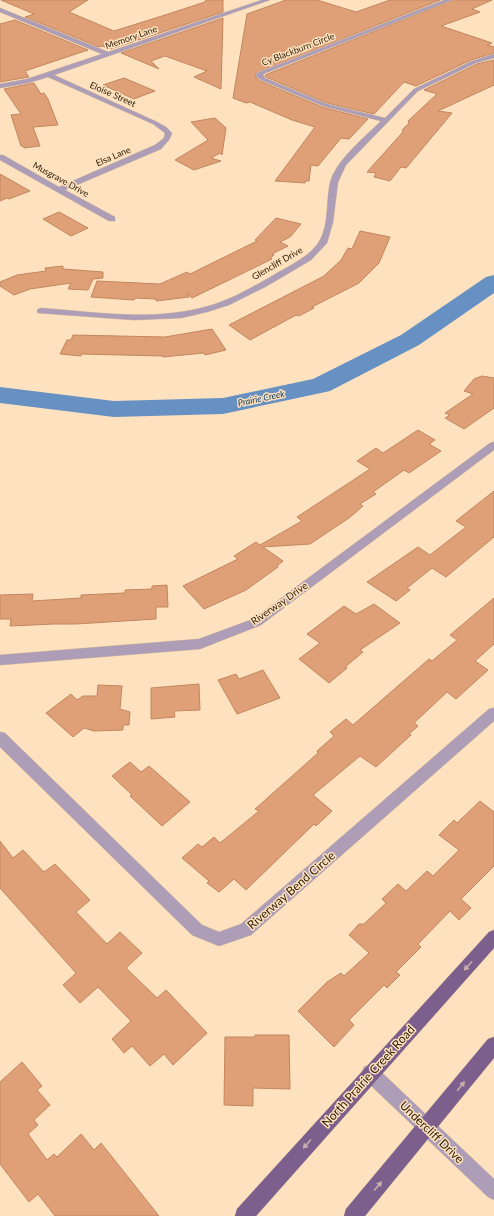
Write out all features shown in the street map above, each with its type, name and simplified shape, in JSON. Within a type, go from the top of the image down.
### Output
[{"type":"main road","name":"North Prairie Creek Road","points":[[244,1216],[370,1073],[494,937]]},
{"type":"main road","points":[[353,1216],[494,1045]]},
{"type":"street","name":"Memory Lane","points":[[0,86],[28,81],[48,75],[263,0]]},
{"type":"street","name":"Cy Blackburn Circle","points":[[385,120],[325,105],[259,76],[260,73],[449,0]]},
{"type":"street","points":[[0,10],[107,54]]},
{"type":"street","name":"Glencliff Drive","points":[[41,311],[144,318],[190,314],[226,303],[301,263],[308,258],[324,241],[329,222],[334,182],[343,164],[416,90],[474,62],[494,56]]},
{"type":"street","name":"Eloise Street","points":[[48,75],[155,123],[169,133]]},
{"type":"street","name":"Elsa Lane","points":[[58,190],[158,147],[167,139],[169,133]]},
{"type":"street","name":"Musgrave Drive","points":[[0,157],[112,219]]},
{"type":"street","name":"Riverway Drive","points":[[0,660],[200,644],[257,622],[494,445]]},
{"type":"street","name":"Riverway Bend Circle","points":[[0,737],[3,742],[197,930],[219,939],[246,930],[494,713]]},
{"type":"street","name":"Undercliff Drive","points":[[370,1073],[494,1191]]},
{"type":"building","points":[[1,0],[88,0],[69,12],[114,31],[205,2],[206,0],[223,0],[223,12],[111,49],[102,46],[99,47],[25,17],[34,14]]},
{"type":"building","points":[[286,0],[317,0],[356,12],[390,0],[440,0],[256,73],[255,76],[260,81],[322,107],[368,119],[349,139],[341,138],[318,166],[311,165],[309,181],[305,181],[305,183],[275,181],[315,127],[292,120],[250,102],[246,103],[233,98],[247,14]]},
{"type":"building","points":[[453,0],[492,0],[472,9],[480,12],[441,26],[492,43],[487,45],[494,47],[494,53],[471,60],[416,86],[404,82],[374,114],[327,103],[266,77],[265,75]]},
{"type":"building","points":[[223,18],[221,89],[194,77],[207,71],[165,56],[151,61],[159,69],[121,53]]},
{"type":"building","points":[[15,20],[88,50],[25,71],[29,77],[0,82],[0,24]]},
{"type":"building","points":[[494,60],[494,85],[438,111],[452,113],[406,168],[401,167],[390,181],[374,177],[376,173],[367,172],[402,133],[402,130],[409,123],[408,121],[437,94],[424,90],[477,64]]},
{"type":"building","points":[[124,78],[155,91],[134,99],[103,85]]},
{"type":"building","points":[[34,83],[41,94],[44,93],[48,99],[58,125],[33,127],[40,146],[24,148],[21,146],[11,115],[21,114],[4,89]]},
{"type":"building","points":[[215,118],[226,128],[222,155],[220,153],[211,158],[221,161],[194,170],[175,160],[208,140],[191,122]]},
{"type":"building","points":[[0,174],[30,191],[0,201]]},
{"type":"building","points":[[59,212],[88,228],[71,236],[43,219]]},
{"type":"building","points":[[276,218],[301,224],[290,237],[280,242],[288,246],[272,254],[274,255],[270,258],[272,259],[192,298],[186,293],[189,297],[156,301],[156,299],[135,298],[134,300],[91,297],[97,281],[160,284],[187,272],[190,274],[257,241],[255,240]]},
{"type":"building","points":[[360,231],[390,237],[379,263],[359,283],[312,307],[314,308],[299,316],[296,315],[250,340],[229,325],[324,276],[341,260],[348,248],[352,249]]},
{"type":"building","points":[[63,266],[63,269],[103,272],[103,278],[93,279],[88,290],[68,289],[71,283],[30,289],[14,295],[0,286],[0,282],[17,275],[46,271],[45,268]]},
{"type":"building","points":[[212,329],[226,350],[205,355],[204,353],[163,357],[81,354],[81,356],[60,354],[67,340],[71,340],[73,335],[165,337]]},
{"type":"building","points":[[482,376],[494,378],[494,408],[464,429],[445,418],[450,415],[445,413],[473,394],[464,391],[474,379]]},
{"type":"building","points":[[418,430],[435,440],[429,444],[441,451],[409,473],[404,470],[373,492],[376,494],[360,504],[363,506],[349,518],[310,544],[263,547],[283,561],[277,566],[278,567],[246,590],[204,609],[183,586],[238,559],[234,556],[256,542],[260,545],[302,521],[297,517],[370,469],[357,461],[376,448],[383,453]]},
{"type":"building","points":[[494,491],[494,537],[446,577],[432,568],[407,588],[410,590],[396,601],[367,582],[418,547],[430,555],[466,527],[456,521]]},
{"type":"building","points":[[167,585],[168,607],[156,607],[156,619],[10,626],[11,619],[0,619],[0,595],[33,594],[32,601],[81,598],[81,595],[125,593],[125,590],[152,589],[152,586]]},
{"type":"building","points":[[494,598],[494,644],[475,661],[488,670],[456,699],[447,692],[414,723],[418,726],[409,734],[411,735],[376,767],[360,756],[313,795],[332,811],[316,826],[314,824],[246,890],[234,879],[219,892],[207,883],[209,881],[182,858],[198,844],[202,847],[214,837],[220,843],[259,811],[255,809],[318,753],[317,751],[334,736],[330,732],[346,719],[353,725],[429,659],[432,661],[457,640],[450,635]]},
{"type":"building","points":[[374,604],[400,623],[360,650],[363,652],[329,683],[299,659],[320,643],[307,634],[344,606],[356,614]]},
{"type":"building","points":[[263,670],[280,698],[237,714],[218,680],[236,674],[239,679]]},
{"type":"building","points":[[199,684],[200,710],[174,711],[175,717],[151,719],[151,688]]},
{"type":"building","points":[[98,685],[122,686],[120,709],[130,712],[129,725],[123,725],[123,730],[94,731],[84,728],[73,737],[46,713],[71,694],[77,700],[83,696],[97,696]]},
{"type":"building","points":[[130,762],[141,772],[149,766],[190,802],[162,826],[130,796],[132,795],[112,776]]},
{"type":"building","points":[[480,801],[494,812],[494,866],[461,899],[471,908],[459,920],[450,911],[418,944],[421,947],[396,972],[400,975],[387,988],[384,985],[349,1020],[354,1025],[334,1047],[298,1011],[327,982],[341,973],[344,976],[369,953],[349,935],[359,924],[364,924],[386,903],[382,899],[398,884],[406,891],[427,871],[433,876],[459,850],[439,835],[454,820],[457,823]]},
{"type":"building","points":[[0,841],[13,858],[23,850],[44,872],[55,864],[90,900],[76,912],[107,944],[120,932],[142,953],[126,968],[157,998],[166,990],[207,1033],[173,1065],[164,1054],[150,1066],[132,1046],[124,1053],[112,1039],[131,1021],[98,987],[80,1003],[63,985],[76,973],[0,888]]},
{"type":"building","points":[[255,1035],[289,1035],[290,1089],[253,1088],[253,1106],[224,1105],[225,1037],[255,1037]]},
{"type":"building","points":[[22,1062],[42,1086],[37,1090],[50,1105],[34,1120],[38,1125],[28,1134],[47,1160],[54,1154],[57,1157],[81,1134],[94,1150],[101,1143],[159,1216],[55,1216],[38,1194],[29,1202],[0,1164],[0,1082]]},
{"type":"waterway","name":"Prairie Creek","points":[[0,395],[114,409],[223,406],[321,385],[410,340],[494,282]]}]
